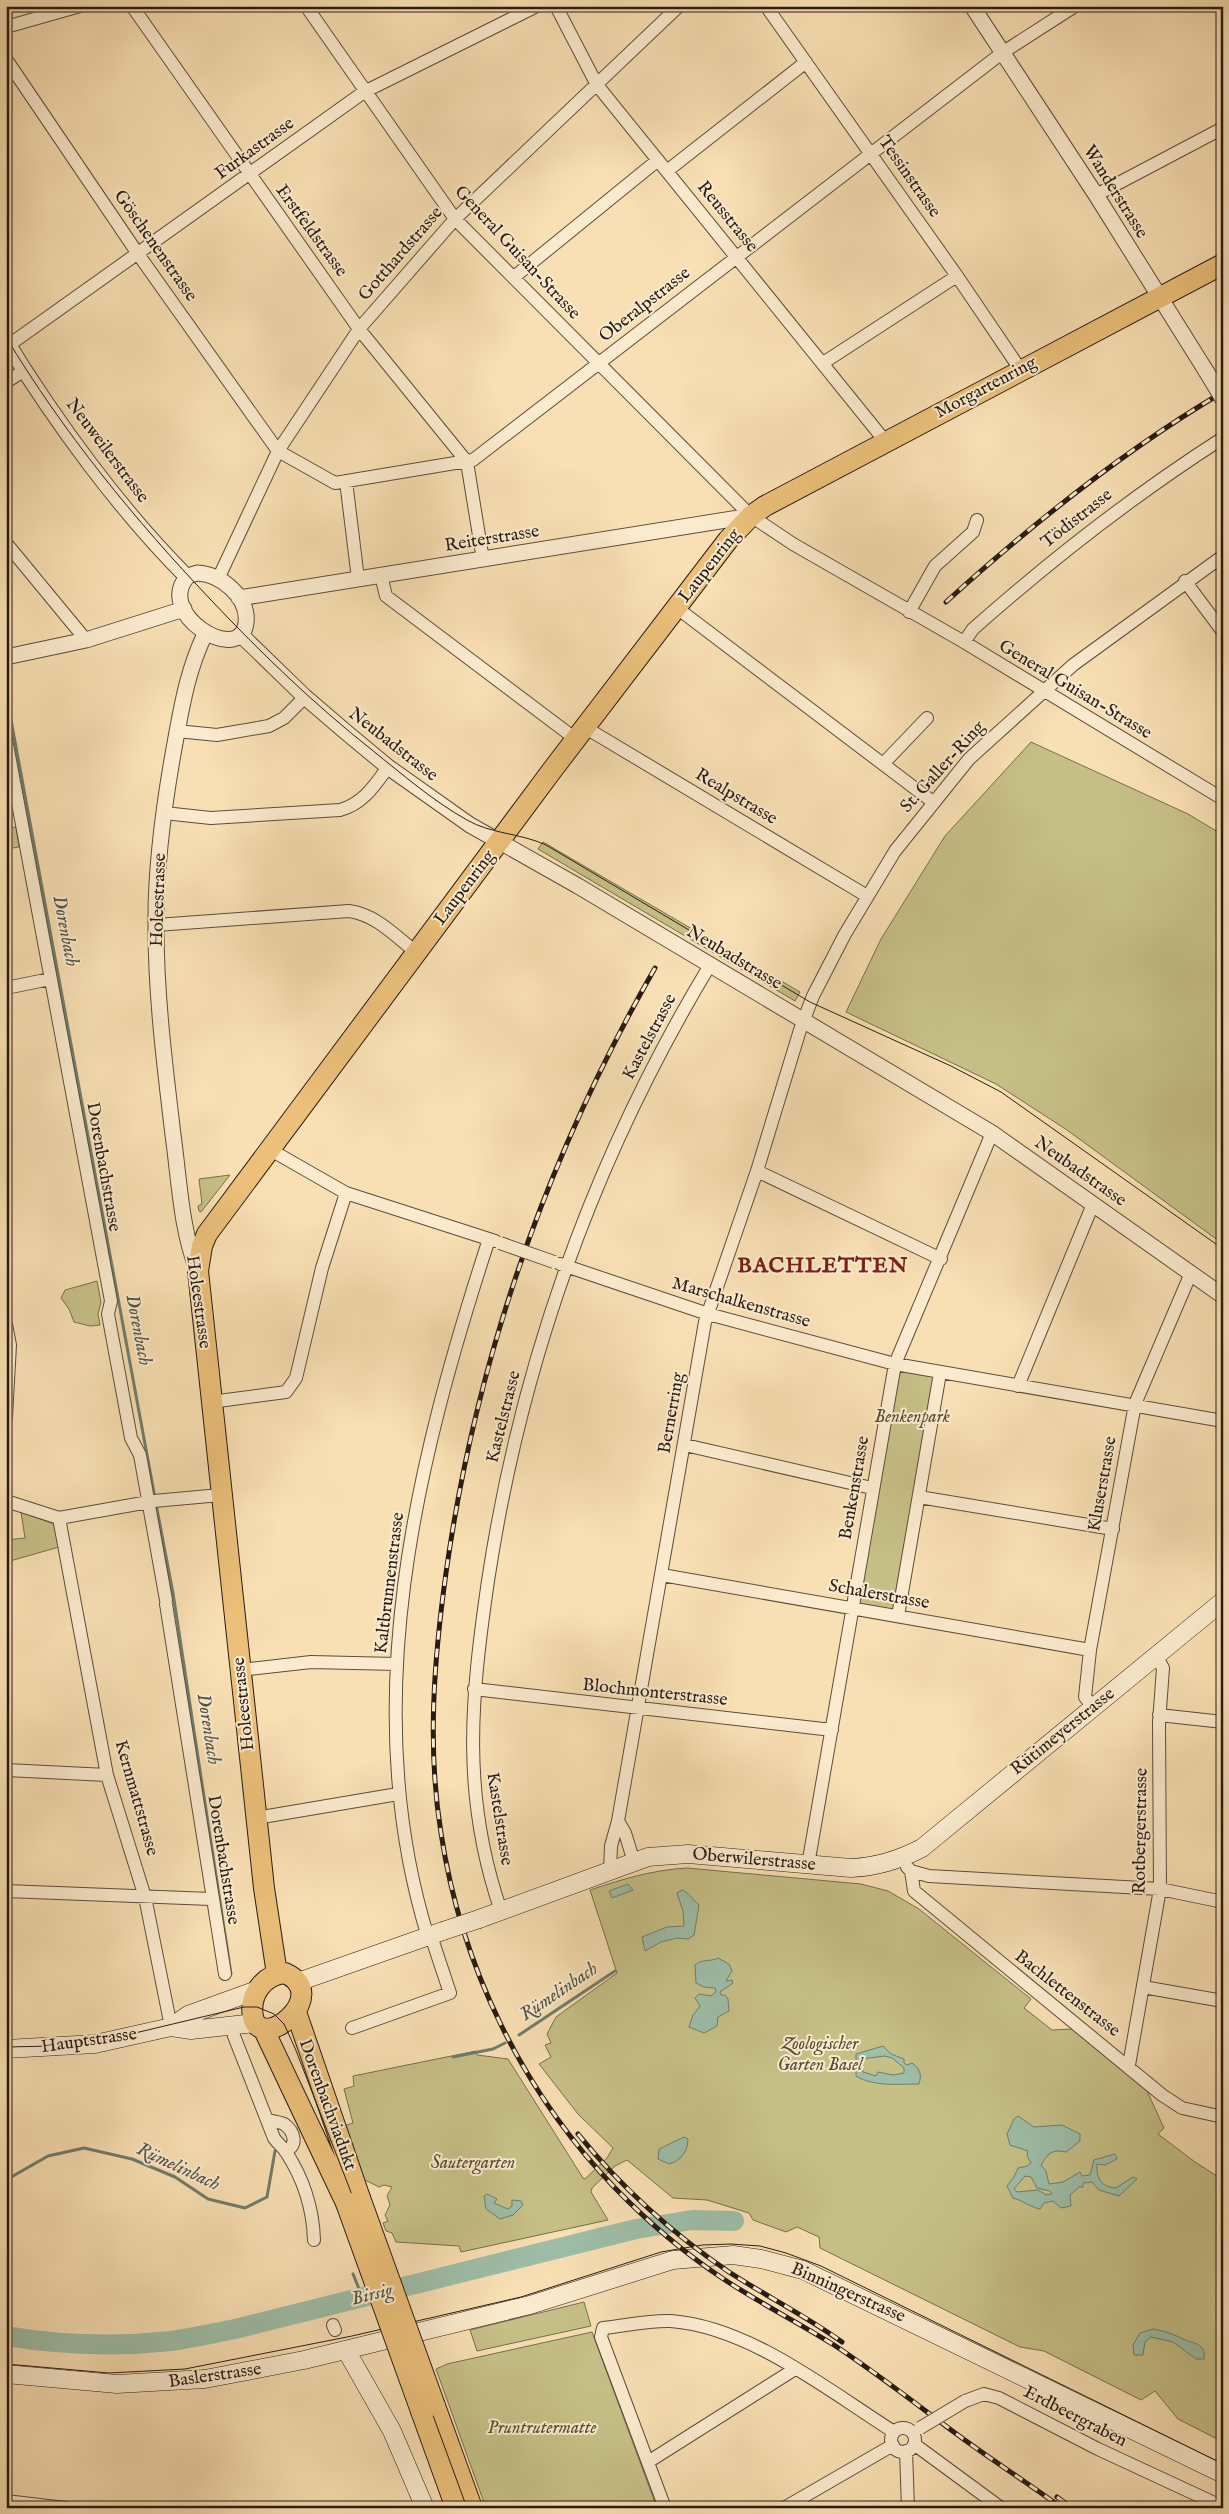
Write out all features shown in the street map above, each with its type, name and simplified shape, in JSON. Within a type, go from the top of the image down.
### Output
[{"type":"main road","name":"Morgartenring","points":[[751,516],[765,506],[885,441],[1223,264]]},
{"type":"main road","name":"Laupenring","points":[[198,1271],[202,1246],[213,1223],[728,540],[751,516]]},
{"type":"main road","name":"Holeestrasse","points":[[198,1271],[220,1495],[256,1818],[277,1974]]},
{"type":"main road","name":"Rütimeyerstrasse","points":[[906,1865],[922,1848],[1223,1601]]},
{"type":"main road","name":"Oberwilerstrasse","points":[[298,1982],[648,1858],[688,1854],[808,1865],[864,1867],[906,1865]]},
{"type":"main road","points":[[285,1973],[293,1976],[298,1982],[300,1996],[296,2012],[278,2028],[259,2025],[253,2007],[257,1990],[263,1981],[277,1974],[285,1973]]},
{"type":"main road","name":"Hauptstrasse","points":[[171,2028],[188,2015],[257,1990]]},
{"type":"main road","name":"Dorenbachviadukt","points":[[296,2012],[353,2201]]},
{"type":"main road","name":"Hauptstrasse","points":[[6,2049],[95,2044],[171,2028],[192,2030],[231,2024],[259,2025]]},
{"type":"main road","name":"Dorenbachviadukt","points":[[259,2025],[353,2201]]},
{"type":"main road","points":[[353,2201],[428,2409],[456,2508]]},
{"type":"main road","name":"Binningerstrasse","points":[[420,2333],[550,2300],[673,2260],[720,2255],[761,2258],[803,2270],[852,2292],[1223,2474]]},
{"type":"main road","name":"Baslerstrasse","points":[[6,2374],[86,2383],[162,2383],[205,2379],[258,2371],[420,2333]]},
{"type":"main road","points":[[346,2350],[392,2431],[426,2508]]},
{"type":"main road","points":[[428,2409],[472,2508]]},
{"type":"street","points":[[6,27],[80,6]]},
{"type":"street","name":"Erstfeldstrasse","points":[[132,6],[249,175],[359,328],[467,462],[483,560]]},
{"type":"street","name":"General Guisan-Strasse","points":[[306,6],[364,92],[455,219],[514,277],[597,364],[722,484],[751,516],[793,544],[964,642],[1221,795]]},
{"type":"street","name":"Furkastrasse","points":[[8,343],[138,254],[364,92],[537,6]]},
{"type":"street","name":"Reusstrasse","points":[[556,6],[597,85],[885,441]]},
{"type":"street","name":"Gotthardstrasse","points":[[218,579],[278,451],[359,328],[455,219],[679,6]]},
{"type":"street","name":"Tessinstrasse","points":[[766,6],[957,276],[1020,369]]},
{"type":"street","name":"Wanderstrasse","points":[[972,6],[1096,195],[1223,398]]},
{"type":"street","name":"Oberalpstrasse","points":[[278,451],[334,483],[467,462],[479,456],[1002,53],[1075,6]]},
{"type":"street","name":"Göschenenstrasse","points":[[6,59],[138,254],[278,451]]},
{"type":"street","points":[[667,171],[806,62]]},
{"type":"street","points":[[1096,195],[1223,128]]},
{"type":"street","points":[[514,277],[658,160]]},
{"type":"street","points":[[823,362],[957,276]]},
{"type":"street","name":"Neuweilerstrasse","points":[[8,343],[25,370],[109,486],[186,577]]},
{"type":"street","points":[[6,382],[25,370]]},
{"type":"street","name":"Tödistrasse","points":[[964,642],[973,629],[1081,536],[1135,496],[1223,438]]},
{"type":"street","points":[[346,481],[358,579]]},
{"type":"street","name":"Reiterstrasse","points":[[239,598],[751,516]]},
{"type":"street","points":[[909,612],[935,566],[973,532],[978,520]]},
{"type":"street","points":[[6,543],[86,640]]},
{"type":"street","name":"St. Galler-Ring","points":[[803,1021],[836,952],[895,851],[969,759],[1074,665],[1223,556]]},
{"type":"street","points":[[201,574],[218,579],[230,587],[239,598],[246,619],[245,629],[241,635],[226,639],[205,634],[191,621],[184,609],[181,590],[186,577],[201,574]]},
{"type":"street","name":"Realpstrasse","points":[[381,576],[386,596],[582,734],[867,896]]},
{"type":"street","points":[[1185,582],[1223,632]]},
{"type":"street","points":[[678,608],[933,802]]},
{"type":"street","points":[[6,657],[86,640],[184,609]]},
{"type":"street","name":"Holeestrasse","points":[[198,1271],[186,1223],[179,1180],[160,1010],[156,925],[164,813],[177,731],[190,668],[205,634]]},
{"type":"street","name":"Neubadstrasse","points":[[241,635],[305,697],[388,767],[434,800],[500,842],[992,1134],[1223,1296]]},
{"type":"street","points":[[177,731],[216,735],[269,726],[284,718],[305,697]]},
{"type":"street","points":[[883,764],[926,718]]},
{"type":"street","name":"Dorenbachstrasse","points":[[6,739],[111,1301],[108,1314],[131,1438],[140,1455],[155,1502],[166,1602],[211,1899],[225,1974]]},
{"type":"street","points":[[164,813],[211,818],[340,810],[356,804],[364,798],[388,767]]},
{"type":"street","points":[[156,925],[348,911],[362,913],[373,918],[417,953]]},
{"type":"street","name":"Kastelstrasse","points":[[501,1911],[484,1845],[475,1793],[472,1745],[474,1689],[494,1540],[511,1457],[560,1264],[628,1115],[675,1024],[710,965]]},
{"type":"street","points":[[6,988],[50,978]]},
{"type":"street","name":"Bernerring","points":[[610,1871],[611,1846],[618,1821],[708,1314],[757,1170],[803,1021]]},
{"type":"street","name":"Benkenstrasse","points":[[808,1865],[895,1364],[941,1259],[992,1134]]},
{"type":"street","name":"Marschalkenstrasse","points":[[270,1149],[346,1193],[708,1314],[895,1364],[1135,1404],[1223,1421]]},
{"type":"street","points":[[757,1170],[941,1259]]},
{"type":"street","points":[[211,1402],[286,1392],[289,1389],[296,1378],[322,1268],[346,1193]]},
{"type":"street","points":[[1018,1386],[1093,1204]]},
{"type":"street","name":"Kaltbrunnenstrasse","points":[[352,2028],[450,1993],[434,1935],[408,1862],[398,1794],[397,1664],[410,1541],[425,1463],[456,1341],[494,1241]]},
{"type":"street","name":"Kluserstrasse","points":[[1093,1707],[1085,1697],[1090,1650],[1135,1404],[1191,1273]]},
{"type":"street","points":[[6,1324],[10,1344],[6,1417]]},
{"type":"street","points":[[898,1616],[940,1373]]},
{"type":"street","points":[[685,1445],[872,1488]]},
{"type":"street","points":[[6,1501],[58,1518],[155,1502],[220,1495]]},
{"type":"street","points":[[919,1497],[1113,1529]]},
{"type":"street","name":"Kernmattstrasse","points":[[58,1518],[107,1775],[145,1897],[171,2028]]},
{"type":"street","name":"Schalerstrasse","points":[[662,1575],[1090,1650]]},
{"type":"street","name":"Rotbergerstrasse","points":[[1129,2065],[1160,1889],[1159,1715],[1163,1668],[1156,1656]]},
{"type":"street","points":[[240,1670],[311,1662],[397,1664]]},
{"type":"street","name":"Blochmonterstrasse","points":[[474,1689],[832,1730]]},
{"type":"street","points":[[1159,1715],[1223,1722]]},
{"type":"street","points":[[6,1770],[107,1775]]},
{"type":"street","points":[[256,1818],[398,1794]]},
{"type":"street","points":[[618,1821],[634,1862]]},
{"type":"street","name":"Oberwilerstrasse","points":[[906,1865],[929,1876],[1160,1889],[1223,1902]]},
{"type":"street","name":"Bachlettenstrasse","points":[[906,1865],[914,1891],[1009,1971],[1182,2108],[1223,2117]]},
{"type":"street","points":[[6,1891],[211,1899]]},
{"type":"street","points":[[1143,1987],[1223,2001]]},
{"type":"street","points":[[231,2024],[234,2036],[279,2147],[286,2151],[298,2174],[312,2213],[314,2240]]},
{"type":"street","points":[[267,2120],[283,2124],[293,2134],[295,2142],[286,2151]]},
{"type":"street","points":[[664,2508],[601,2337],[603,2328],[670,2321],[706,2328],[739,2338],[796,2369],[893,2439],[898,2450],[913,2439]]},
{"type":"street","points":[[648,2462],[796,2369]]},
{"type":"street","name":"Erdbeergraben","points":[[913,2439],[965,2401],[984,2394],[999,2398],[1098,2450],[1223,2507]]},
{"type":"street","points":[[784,2508],[893,2439],[904,2428],[913,2439],[1001,2508]]},
{"type":"street","points":[[908,2508],[913,2439]]},
{"type":"street","points":[[6,2501],[65,2508]]},
{"type":"green space","points":[[1031,742],[1188,814],[1223,835],[1223,1244],[1067,1130],[996,1084],[846,1012],[881,939],[945,836]]},
{"type":"green space","points":[[16,827],[19,847],[6,849],[6,828]]},
{"type":"green space","points":[[543,842],[800,992],[795,1001],[538,849]]},
{"type":"green space","points":[[230,1175],[201,1212],[199,1211],[198,1206],[202,1204],[199,1179]]},
{"type":"green space","points":[[97,1281],[101,1302],[98,1314],[100,1325],[90,1326],[74,1322],[69,1309],[61,1298],[65,1290]]},
{"type":"green space","name":"Benkenpark","points":[[895,1367],[944,1376],[902,1616],[854,1607]]},
{"type":"green space","points":[[21,1512],[54,1524],[59,1547],[10,1561],[7,1540],[25,1538]]},
{"type":"green space","name":"Zoologischer Garten Basel","points":[[687,1868],[861,1884],[888,1891],[919,1909],[1031,1999],[1024,2008],[1052,2030],[1072,2029],[1147,2091],[1164,2128],[1158,2134],[1223,2180],[1223,2442],[1178,2419],[1155,2391],[1141,2400],[1044,2351],[1020,2347],[820,2248],[819,2237],[797,2227],[786,2232],[753,2220],[749,2213],[707,2200],[673,2198],[627,2160],[615,2166],[592,2188],[591,2192],[608,2220],[461,2252],[459,2246],[396,2242],[392,2233],[386,2231],[383,2223],[388,2221],[385,2215],[390,2205],[387,2196],[392,2187],[384,2185],[379,2187],[361,2178],[344,2126],[353,2123],[344,2089],[354,2086],[353,2076],[476,2051],[477,2055],[508,2059],[585,2179],[607,2158],[613,2148],[578,2114],[539,2064],[551,2057],[545,2045],[551,2043],[547,2034],[556,2017],[617,1973],[590,1890],[638,1876]]},
{"type":"green space","points":[[584,2302],[591,2326],[477,2351],[470,2330]]},
{"type":"green space","name":"Pruntrutermatte","points":[[592,2332],[657,2508],[486,2508],[436,2369],[447,2364]]},
{"type":"shaded area","points":[[628,1884],[633,1890],[612,1898],[609,1891]]},
{"type":"shaded area","points":[[682,1890],[699,1905],[694,1935],[688,1939],[677,1938],[661,1942],[645,1951],[642,1937],[667,1927],[684,1926],[683,1911],[677,1893]]},
{"type":"shaded area","points":[[718,1958],[729,1964],[732,1971],[726,1981],[732,1980],[733,1983],[720,1992],[721,1995],[725,1995],[728,1999],[729,2011],[718,2017],[717,2026],[704,2033],[689,2027],[693,2015],[700,2006],[695,1998],[699,1994],[711,1996],[716,1992],[715,1988],[704,1987],[696,1983],[695,1965]]},
{"type":"shaded area","points":[[883,2046],[891,2054],[904,2059],[904,2063],[907,2065],[912,2063],[917,2067],[920,2072],[919,2084],[887,2084],[863,2080],[856,2076],[856,2054]],"holes":[[[885,2056],[892,2058],[904,2068],[904,2073],[893,2075],[878,2072],[876,2076],[863,2072],[862,2059]]]},
{"type":"shaded area","points":[[1018,2116],[1034,2127],[1062,2125],[1080,2134],[1080,2141],[1066,2152],[1057,2151],[1051,2153],[1041,2165],[1046,2171],[1049,2184],[1063,2182],[1080,2172],[1082,2176],[1090,2175],[1094,2160],[1115,2154],[1117,2159],[1105,2165],[1097,2164],[1097,2174],[1100,2181],[1107,2186],[1116,2188],[1133,2177],[1137,2179],[1119,2196],[1099,2190],[1092,2182],[1083,2183],[1083,2187],[1079,2187],[1070,2195],[1071,2206],[1061,2208],[1053,2201],[1044,2203],[1040,2209],[1013,2198],[1007,2186],[1018,2168],[1031,2163],[1027,2156],[1028,2151],[1010,2145],[1007,2134],[1014,2119]],"holes":[[[1025,2176],[1031,2177],[1037,2188],[1050,2191],[1052,2194],[1046,2195],[1038,2190],[1017,2192],[1014,2189]]]},
{"type":"shaded area","points":[[684,2137],[688,2139],[688,2144],[685,2152],[677,2161],[669,2164],[658,2159],[659,2149]]},
{"type":"shaded area","points":[[487,2194],[497,2199],[494,2203],[508,2209],[512,2206],[512,2200],[521,2201],[523,2205],[513,2215],[500,2219],[486,2209],[484,2196]]},
{"type":"shaded area","points":[[1153,2329],[1169,2333],[1198,2345],[1203,2350],[1204,2359],[1196,2359],[1173,2342],[1151,2337],[1145,2342],[1143,2355],[1134,2355],[1133,2345],[1140,2333]]},
{"type":"waterway","name":"Dorenbach","points":[[6,693],[155,1498]]},
{"type":"waterway","name":"Dorenbach","points":[[156,1504],[173,1593],[231,1974]]},
{"type":"waterway","name":"Rümelinbach","points":[[519,2035],[615,1971]]},
{"type":"waterway","name":"Rümelinbach","points":[[453,2057],[493,2049],[505,2043]]},
{"type":"waterway","name":"Rümelinbach","points":[[6,2180],[48,2156],[84,2148],[132,2159],[175,2177],[208,2199],[245,2208],[267,2197],[275,2151]]},
{"type":"waterway","name":"Birsig","points":[[6,2336],[88,2344],[130,2344],[179,2340],[235,2329],[636,2229],[692,2220],[734,2221]]},
{"type":"waterway","name":"Dorenbach","points":[[353,2274],[362,2296]]},
{"type":"tram line","points":[[6,337],[51,407],[101,474],[183,570],[250,640],[309,697],[430,796],[454,813],[476,825],[546,845],[810,1002],[951,1066],[1001,1092],[1223,1249]]},
{"type":"tram line","points":[[6,2047],[55,2046],[110,2039],[244,2007],[257,2007],[274,2014],[284,2024],[295,2048],[354,2200],[467,2508]]},
{"type":"tram line","points":[[6,2364],[109,2373],[185,2369],[352,2336],[521,2297],[661,2252],[702,2245],[760,2246],[821,2266],[1223,2464]]},
{"type":"railway","points":[[946,602],[978,573],[1079,490],[1150,439],[1223,392]]},
{"type":"railway","points":[[655,968],[581,1111],[550,1185],[522,1260],[497,1337],[476,1414],[459,1493],[446,1573],[435,1670],[434,1768],[441,1833],[450,1882],[480,1978],[524,2068],[551,2110],[615,2188],[666,2236],[693,2258],[736,2287],[834,2345],[1062,2508]]},
{"type":"railway","points":[[578,2134],[630,2191],[688,2242],[729,2272],[842,2342]]},
{"type":"railway","points":[[1057,2497],[1072,2508]]},
{"type":"district","name":"BACHLETTEN","points":[[823,1266]]},
{"type":"park label","name":"Sautergarten","points":[[473,2163]]}]
